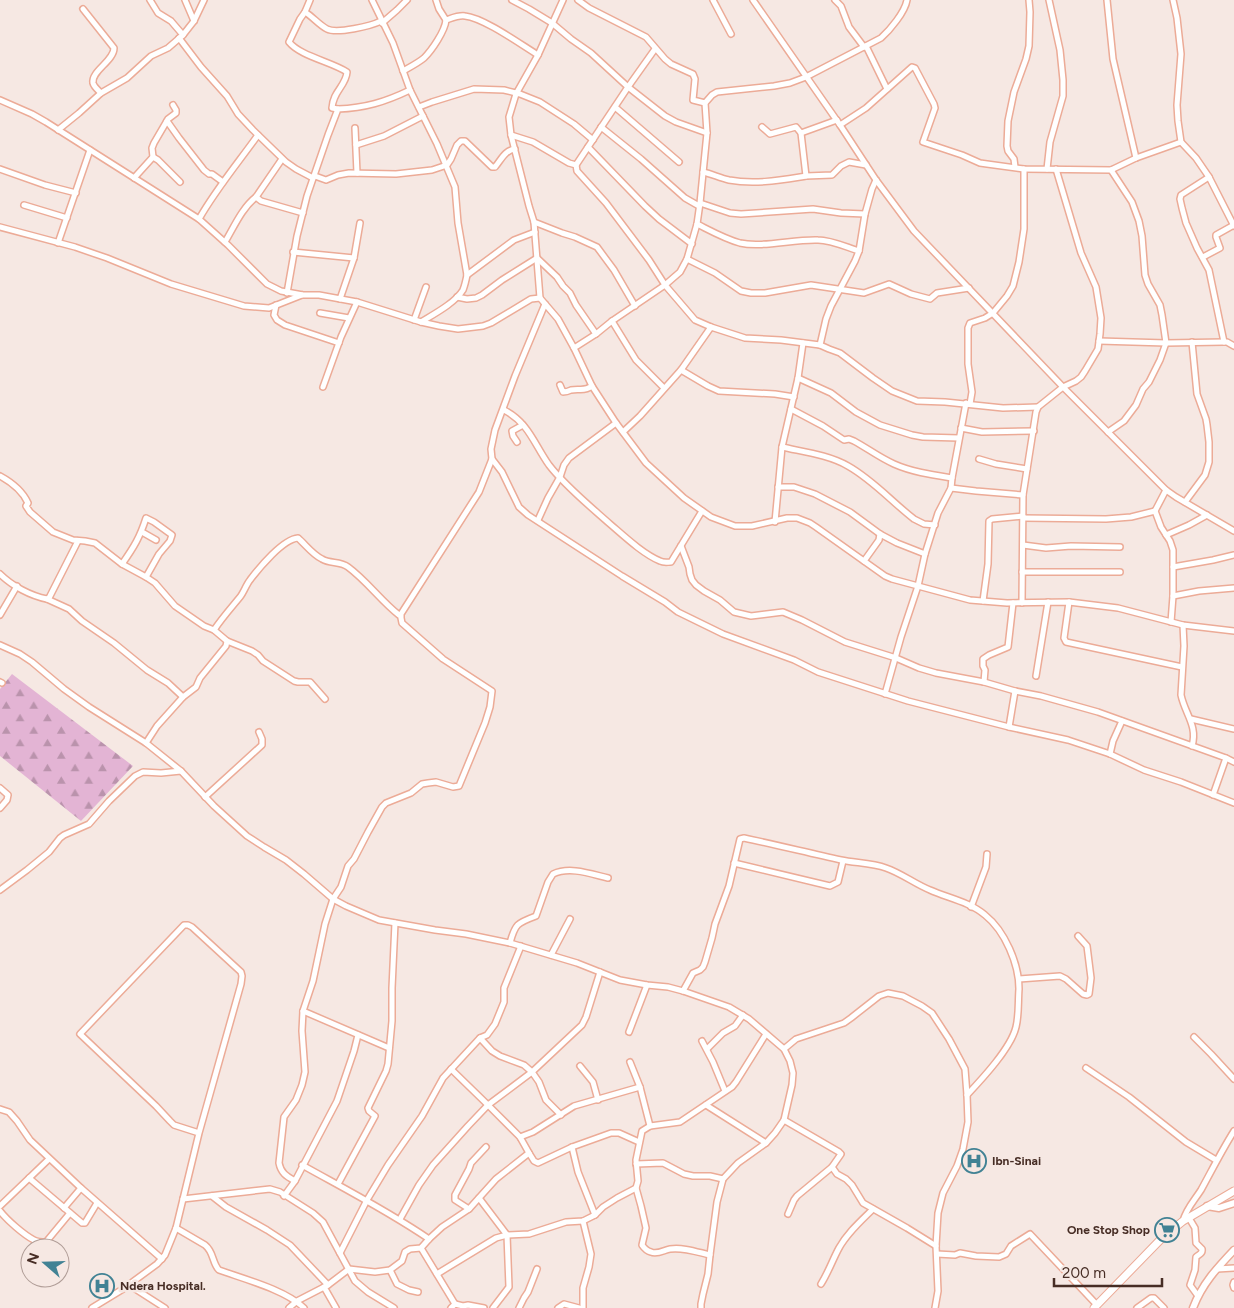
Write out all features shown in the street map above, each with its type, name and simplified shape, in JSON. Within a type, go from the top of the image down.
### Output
[{"type":"highway","points":[[1095,1307],[1162,1238],[1186,1219],[1234,1191]]},
{"type":"main road","points":[[1207,1206],[1218,1208],[1234,1203]]},
{"type":"main road","points":[[1193,1308],[1207,1280],[1234,1250]]},
{"type":"street","points":[[150,0],[158,13],[170,22],[210,78],[227,96],[238,114],[282,159],[296,169],[314,177],[326,180],[338,175],[357,173],[396,174],[432,170],[446,165],[460,141],[465,141],[492,167],[497,165],[508,152],[515,149]]},
{"type":"street","points":[[185,0],[194,21]]},
{"type":"street","points":[[58,130],[101,93],[127,78],[151,56],[168,48],[181,37],[194,21],[204,0]]},
{"type":"street","points":[[310,0],[289,42],[300,51],[347,72],[345,81],[332,101],[332,108],[338,110],[371,105],[410,90]]},
{"type":"street","points":[[372,0],[393,43],[410,90],[455,186],[458,223],[467,274],[464,289],[457,297],[421,322]]},
{"type":"street","points":[[305,12],[329,30],[335,31],[366,27],[382,22],[407,0]]},
{"type":"street","points":[[436,0],[438,9],[446,20]]},
{"type":"street","points":[[512,0],[552,23],[591,53],[628,87],[665,116],[707,133]]},
{"type":"street","points":[[563,0],[538,55],[516,94],[509,117],[511,135],[534,222],[540,298],[558,319],[592,386],[616,424],[646,463],[684,498],[711,517],[735,526],[752,526],[787,518],[797,518],[816,527],[892,580],[970,600],[1013,603],[1069,602],[1118,608],[1183,625],[1234,631]]},
{"type":"street","points":[[578,0],[589,8],[646,37],[655,49],[671,64],[693,74],[693,100],[705,103]]},
{"type":"street","points":[[713,0],[731,34]]},
{"type":"street","points":[[753,0],[876,180],[914,231],[1063,387],[1166,490],[1234,531]]},
{"type":"street","points":[[835,0],[841,6],[849,26],[865,46],[887,89]]},
{"type":"street","points":[[574,348],[665,285],[680,272],[687,259],[697,224],[707,133],[705,103],[712,95],[717,92],[783,85],[806,77],[881,38],[886,34],[905,7],[907,0]]},
{"type":"street","points":[[1015,168],[1014,159],[1007,146],[1008,121],[1014,92],[1026,59],[1030,12],[1029,0]]},
{"type":"street","points":[[1047,169],[1050,142],[1063,96],[1060,50],[1049,0]]},
{"type":"street","points":[[1107,0],[1113,58],[1136,158]]},
{"type":"street","points":[[1173,0],[1181,54],[1177,105],[1181,142],[1196,158],[1209,177],[1234,226],[1216,235],[1220,248],[1203,257]]},
{"type":"street","points":[[83,9],[114,48],[114,52],[97,72],[93,80],[94,85],[101,93]]},
{"type":"street","points":[[446,20],[460,16],[479,20],[538,55]]},
{"type":"street","points":[[403,72],[424,58],[435,44],[446,20]]},
{"type":"street","points":[[655,49],[576,165],[577,171],[606,203],[649,260],[665,285],[692,317],[711,327],[745,338],[820,345],[840,353],[892,391],[917,401],[1003,408],[1038,407]]},
{"type":"street","points":[[801,133],[838,123],[866,108],[911,67],[914,67],[935,108],[923,140],[924,142],[980,163],[1015,168],[1112,170],[1136,158],[1181,142]]},
{"type":"street","points":[[419,107],[474,89],[492,89],[520,94],[547,106],[574,124],[593,140]]},
{"type":"street","points":[[0,100],[32,114],[199,219],[267,284],[287,293],[319,295],[357,302],[421,322],[458,329],[483,326],[531,299],[540,298]]},
{"type":"street","points":[[134,178],[153,157],[152,148],[167,121],[176,112],[173,106]]},
{"type":"street","points":[[615,107],[680,162]]},
{"type":"street","points":[[287,293],[293,252],[303,212],[338,110]]},
{"type":"street","points":[[356,145],[384,136],[423,116]]},
{"type":"street","points":[[167,121],[204,170],[223,182]]},
{"type":"street","points":[[601,127],[685,198],[700,205],[741,214],[813,209],[865,214]]},
{"type":"street","points":[[762,127],[770,134],[798,128],[801,133],[806,176]]},
{"type":"street","points":[[355,128],[357,173]]},
{"type":"street","points":[[199,219],[223,182],[258,135]]},
{"type":"street","points":[[511,135],[533,142],[569,163],[576,165]]},
{"type":"street","points":[[588,147],[645,206],[692,244]]},
{"type":"street","points":[[58,243],[90,150]]},
{"type":"street","points":[[153,157],[180,182]]},
{"type":"street","points":[[225,242],[241,215],[282,159]]},
{"type":"street","points":[[703,172],[727,179],[764,182],[806,176],[832,175],[841,166],[849,162],[866,165]]},
{"type":"street","points":[[885,694],[918,586],[925,554],[941,506],[951,488],[961,428],[972,392],[968,364],[968,328],[970,323],[993,313],[1013,286],[1024,229],[1024,168]]},
{"type":"street","points":[[0,169],[45,185],[76,193]]},
{"type":"street","points":[[1022,603],[1023,495],[1036,412],[1038,407],[1063,387],[1076,381],[1085,371],[1098,349],[1101,318],[1096,287],[1081,253],[1056,169]]},
{"type":"street","points":[[1108,432],[1124,421],[1136,405],[1150,382],[1166,343],[1160,305],[1145,275],[1140,221],[1132,202],[1112,170]]},
{"type":"street","points":[[1209,177],[1181,195],[1180,199],[1186,222],[1209,270],[1224,342]]},
{"type":"street","points":[[820,345],[831,306],[850,273],[859,251],[865,214],[876,180]]},
{"type":"street","points":[[256,196],[261,201],[303,212]]},
{"type":"street","points":[[24,205],[67,218]]},
{"type":"street","points":[[534,222],[597,246],[614,270],[635,306]]},
{"type":"street","points":[[340,299],[354,258],[360,223]]},
{"type":"street","points":[[697,224],[740,243],[759,244],[818,240],[828,241],[859,251]]},
{"type":"street","points":[[0,227],[75,247],[171,284],[244,306],[269,308],[303,295]]},
{"type":"street","points":[[467,274],[514,240],[535,232]]},
{"type":"street","points":[[293,252],[354,258]]},
{"type":"street","points":[[457,297],[476,298],[537,258]]},
{"type":"street","points":[[537,258],[557,277],[570,293],[596,334]]},
{"type":"street","points":[[687,259],[715,273],[741,291],[746,292],[765,293],[812,285],[864,293],[889,284],[911,294],[930,299],[937,293],[968,288]]},
{"type":"street","points":[[414,320],[426,287]]},
{"type":"street","points":[[323,387],[357,302]]},
{"type":"street","points":[[295,1181],[282,1173],[279,1163],[284,1117],[296,1100],[305,1072],[302,1031],[303,1011],[313,981],[325,924],[333,899],[348,866],[358,853],[382,807],[386,803],[411,793],[422,784],[436,782],[453,787],[459,786],[490,706],[492,691],[443,658],[402,623],[400,618],[479,492],[492,459],[491,449],[496,430],[515,376],[545,304]]},
{"type":"street","points":[[276,305],[274,315],[277,320],[286,325],[339,343]]},
{"type":"street","points":[[320,313],[349,318]]},
{"type":"street","points":[[612,321],[639,364],[651,373],[664,388]]},
{"type":"street","points":[[623,432],[681,370],[711,327]]},
{"type":"street","points":[[1099,342],[1227,342],[1234,346]]},
{"type":"street","points":[[1185,502],[1205,475],[1209,462],[1207,425],[1197,394],[1192,342]]},
{"type":"street","points":[[775,522],[782,447],[798,378],[802,343]]},
{"type":"street","points":[[681,370],[719,391],[794,397]]},
{"type":"street","points":[[798,378],[832,394],[862,416],[880,425],[923,437],[959,438]]},
{"type":"street","points":[[560,385],[563,392],[566,393],[572,390],[588,389],[592,386]]},
{"type":"street","points":[[791,409],[844,440],[854,440],[893,464],[952,478]]},
{"type":"street","points":[[504,410],[511,413],[523,425],[536,442],[550,467],[589,506],[631,543],[660,561],[671,562],[702,511]]},
{"type":"street","points":[[538,520],[569,458],[616,424]]},
{"type":"street","points":[[517,442],[512,431],[523,425]]},
{"type":"street","points":[[961,428],[982,432],[1034,431]]},
{"type":"street","points":[[782,447],[814,454],[847,465],[862,475],[914,519],[924,524],[935,525]]},
{"type":"street","points":[[979,458],[996,464],[1027,469]]},
{"type":"street","points":[[492,459],[502,472],[519,507],[528,515],[678,612],[700,624],[794,660],[818,672],[908,701],[1068,740],[1110,754],[1144,770],[1181,782],[1234,804]]},
{"type":"street","points":[[0,476],[19,491],[27,500],[26,506],[30,512],[53,532],[78,541],[85,540],[95,544],[122,564],[155,583],[175,606],[204,626],[214,630],[227,641],[252,651],[263,661],[294,681],[310,682],[325,699]]},
{"type":"street","points":[[778,487],[794,487],[816,494],[850,512],[880,534],[925,554]]},
{"type":"street","points":[[951,488],[976,492],[1023,495]]},
{"type":"street","points":[[1166,490],[1155,511],[1172,546],[1173,596],[1171,622]]},
{"type":"street","points":[[983,601],[988,564],[989,522],[992,519],[1023,517],[1106,519],[1131,517],[1155,511]]},
{"type":"street","points":[[1166,535],[1208,515]]},
{"type":"street","points":[[122,564],[142,532],[146,518],[172,535],[146,577]]},
{"type":"street","points":[[142,532],[156,540]]},
{"type":"street","points":[[864,561],[879,540],[880,534]]},
{"type":"street","points":[[214,630],[242,594],[249,581],[269,557],[290,540],[296,538],[322,559],[345,565],[363,580],[386,605],[400,615]]},
{"type":"street","points":[[47,599],[78,541]]},
{"type":"street","points":[[1023,544],[1046,548],[1071,546],[1120,547]]},
{"type":"street","points":[[680,546],[692,580],[696,585],[720,600],[734,612],[751,616],[782,612],[845,642],[896,658],[929,671],[984,682],[1098,712],[1234,762]]},
{"type":"street","points":[[1173,567],[1234,555]]},
{"type":"street","points":[[1022,572],[1120,572]]},
{"type":"street","points":[[0,574],[28,592],[72,611],[82,621],[183,696]]},
{"type":"street","points":[[0,615],[18,586]]},
{"type":"street","points":[[1173,596],[1199,591],[1234,588]]},
{"type":"street","points":[[1036,676],[1048,602]]},
{"type":"street","points":[[1069,602],[1064,638],[1066,642],[1182,667]]},
{"type":"street","points":[[984,682],[985,670],[982,666],[983,659],[1008,647],[1013,603]]},
{"type":"street","points":[[1183,625],[1184,646],[1181,695],[1191,719],[1194,733],[1192,746]]},
{"type":"street","points":[[146,743],[157,726],[183,696],[196,687],[200,678],[226,646],[227,641]]},
{"type":"street","points":[[0,645],[32,662],[89,707],[146,743],[182,771],[205,797],[247,836],[286,860],[333,899],[362,914],[379,920],[510,943],[577,963],[620,980],[683,991],[729,1007],[749,1019],[784,1049],[793,1073],[784,1120],[766,1143],[738,1163],[723,1179],[717,1202],[708,1274],[702,1294],[701,1308]]},
{"type":"street","points":[[1009,727],[1015,691]]},
{"type":"street","points":[[1191,719],[1234,729]]},
{"type":"street","points":[[1110,754],[1113,741],[1122,721]]},
{"type":"street","points":[[205,797],[262,745],[263,742],[259,732]]},
{"type":"street","points":[[1213,795],[1226,758]]},
{"type":"street","points":[[0,890],[49,852],[64,835],[89,824],[135,776],[143,772],[170,773],[182,771]]},
{"type":"street","points":[[0,788],[8,795],[8,798],[0,808]]},
{"type":"street","points":[[683,991],[694,973],[703,967],[726,894],[740,839],[885,868],[985,914],[1010,948],[1019,979],[1019,1005],[1016,1027],[1014,1034],[996,1061],[968,1095]]},
{"type":"street","points":[[971,907],[986,867],[987,854]]},
{"type":"street","points":[[734,863],[830,886],[838,882],[842,860]]},
{"type":"street","points":[[510,943],[514,928],[525,920],[536,916],[548,882],[554,874],[564,871],[575,871],[608,878]]},
{"type":"street","points":[[551,955],[570,918]]},
{"type":"street","points":[[338,1184],[375,1116],[368,1108],[388,1064],[392,1021],[395,923]]},
{"type":"street","points":[[92,1308],[106,1301],[162,1260],[171,1243],[199,1133],[241,984],[241,972],[192,927],[184,925],[80,1034],[156,1106],[170,1122],[199,1133]]},
{"type":"street","points":[[1019,979],[1060,976],[1083,994],[1089,994],[1092,978],[1087,946],[1078,936]]},
{"type":"street","points":[[340,1253],[388,1165],[422,1116],[443,1078],[480,1038],[488,1035],[495,1024],[504,1002],[504,988],[521,946]]},
{"type":"street","points":[[400,1219],[419,1185],[433,1165],[488,1105],[532,1072],[582,1025],[600,972]]},
{"type":"street","points":[[629,1032],[647,985]]},
{"type":"street","points":[[784,1049],[796,1039],[844,1023],[879,996],[888,993],[895,994],[922,1006],[932,1013],[949,1039],[965,1069],[968,1095],[968,1122],[963,1149],[940,1203],[936,1246],[938,1291],[935,1308]]},
{"type":"street","points":[[303,1011],[390,1048]]},
{"type":"street","points":[[707,1049],[723,1033],[735,1026],[742,1015]]},
{"type":"street","points":[[710,1255],[685,1249],[655,1253],[642,1247],[646,1228],[636,1188],[638,1181],[636,1164],[639,1142],[642,1131],[650,1126],[680,1122],[732,1087],[766,1034]]},
{"type":"street","points":[[284,1196],[295,1181],[337,1101],[358,1035]]},
{"type":"street","points":[[1194,1037],[1234,1080]]},
{"type":"street","points":[[480,1038],[492,1051],[524,1065],[532,1072],[539,1082],[546,1100],[561,1115]]},
{"type":"street","points":[[702,1041],[725,1092]]},
{"type":"street","points":[[630,1062],[640,1087],[650,1126]]},
{"type":"street","points":[[580,1066],[593,1082],[598,1100]]},
{"type":"street","points":[[1086,1068],[1129,1097],[1186,1142],[1216,1160]]},
{"type":"street","points":[[451,1069],[520,1137],[529,1153],[538,1163],[572,1146],[611,1133],[639,1142]]},
{"type":"street","points":[[520,1137],[533,1132],[574,1106],[640,1087]]},
{"type":"street","points":[[706,1104],[766,1143]]},
{"type":"street","points":[[0,1109],[13,1116],[30,1140],[49,1159],[162,1260]]},
{"type":"street","points":[[784,1120],[841,1154],[832,1167],[794,1200],[788,1214]]},
{"type":"street","points":[[1198,1296],[1190,1285],[1196,1257],[1201,1254],[1202,1249],[1196,1243],[1195,1228],[1186,1219],[1185,1212],[1200,1192],[1216,1160],[1234,1131]]},
{"type":"street","points":[[572,1146],[578,1172],[595,1215]]},
{"type":"street","points":[[469,1209],[455,1200],[455,1195],[471,1163],[486,1147]]},
{"type":"street","points":[[289,1308],[297,1301],[326,1286],[349,1269],[375,1272],[390,1270],[402,1261],[405,1252],[410,1249],[421,1248],[442,1227],[469,1209],[496,1179],[529,1153]]},
{"type":"street","points":[[0,1206],[49,1159]]},
{"type":"street","points":[[636,1164],[663,1163],[684,1174],[723,1179]]},
{"type":"street","points":[[302,1165],[368,1200],[429,1239]]},
{"type":"street","points":[[832,1167],[837,1174],[852,1184],[863,1203],[936,1246]]},
{"type":"street","points":[[29,1178],[84,1224],[97,1203]]},
{"type":"street","points":[[64,1208],[81,1188]]},
{"type":"street","points":[[436,1274],[490,1241],[507,1235],[538,1232],[566,1222],[583,1221],[595,1215],[617,1198],[636,1188]]},
{"type":"street","points":[[183,1199],[270,1189],[280,1192],[313,1213],[323,1222],[355,1280],[360,1286],[394,1308]]},
{"type":"street","points":[[212,1196],[226,1207],[290,1245],[326,1286],[336,1308]]},
{"type":"street","points":[[479,1198],[507,1235],[509,1287],[493,1308]]},
{"type":"street","points":[[821,1284],[839,1248],[850,1232],[873,1209]]},
{"type":"street","points":[[0,1211],[7,1219],[34,1240],[42,1242],[46,1242],[70,1213]]},
{"type":"street","points":[[558,1308],[564,1304],[581,1308],[583,1288],[591,1254],[583,1221]]},
{"type":"street","points":[[176,1228],[209,1248],[219,1270],[264,1286],[297,1301],[304,1308]]},
{"type":"street","points":[[937,1254],[955,1255],[960,1253],[999,1257],[1006,1254],[1011,1246],[1030,1234],[1095,1307]]},
{"type":"street","points":[[421,1248],[453,1306],[484,1308]]},
{"type":"street","points":[[519,1308],[528,1292],[537,1268]]},
{"type":"street","points":[[1216,1269],[1234,1268]]},
{"type":"street","points":[[390,1270],[397,1284],[402,1288],[418,1292]]},
{"type":"street","points":[[1234,1282],[1234,1288]]},
{"type":"street","points":[[128,1285],[164,1308]]},
{"type":"street","points":[[1137,1308],[1151,1298],[1154,1298],[1164,1308]]},
{"type":"green space","points":[[12,674],[133,766],[81,821],[0,756],[0,689]]},
{"type":"place","name":"Ibn-Sinai","points":[[974,1161]]},
{"type":"place","name":"One Stop Shop","points":[[1167,1230]]},
{"type":"place","name":"Ndera Hospital.","points":[[102,1286]]}]
